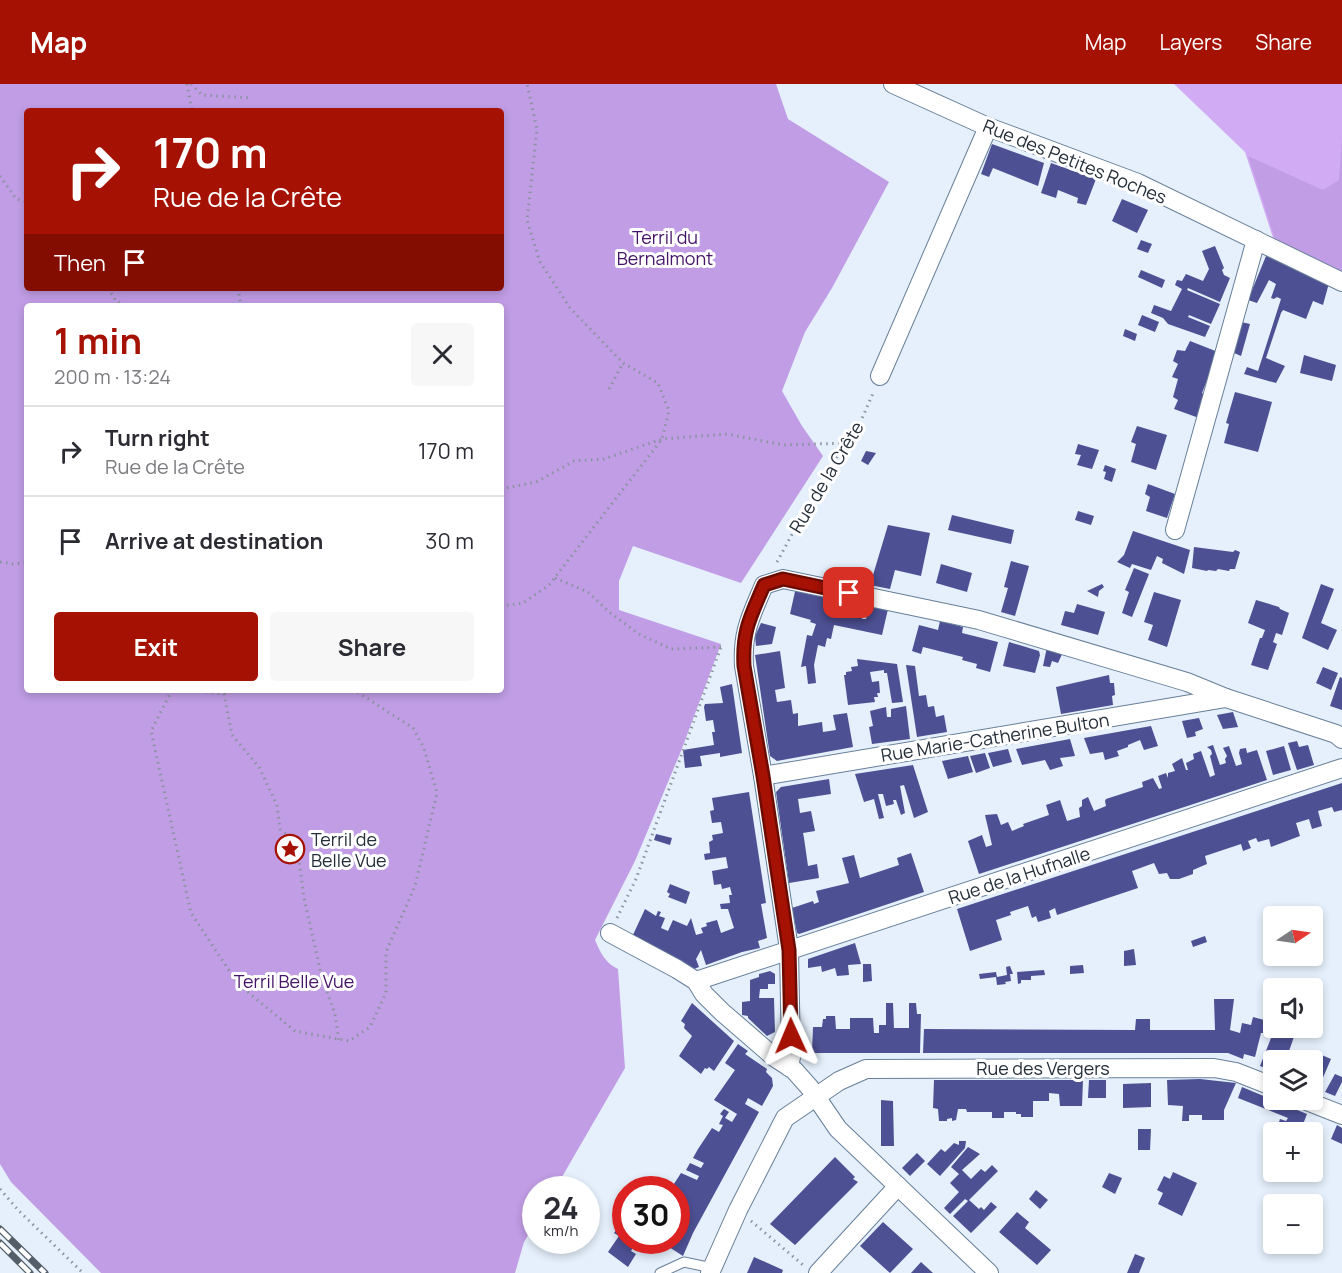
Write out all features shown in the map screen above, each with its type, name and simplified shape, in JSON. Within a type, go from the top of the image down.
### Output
[{"type":"street","name":"Rue des Petites Roches","points":[[893,84],[988,127],[1138,183],[1342,282]]},
{"type":"street","points":[[880,376],[988,127]]},
{"type":"street","points":[[1174,530],[1256,240]]},
{"type":"street","points":[[789,1067],[791,1057],[789,950],[743,648],[745,631],[764,585],[783,579],[979,620],[1187,682],[1226,698],[1336,734],[1342,739]]},
{"type":"street","name":"Rue Marie-Catherine Bulton","points":[[763,776],[1226,698]]},
{"type":"street","name":"Rue de la Hufnalle","points":[[696,981],[1342,768]]},
{"type":"street","points":[[610,933],[696,981],[722,1012],[789,1067],[810,1088],[838,1129],[989,1273]]},
{"type":"street","name":"Rue des Vergers","points":[[711,1270],[738,1210],[785,1118],[839,1081],[866,1069],[1214,1068],[1236,1072],[1263,1083]]},
{"type":"street","points":[[1323,1108],[1342,1115]]},
{"type":"street","points":[[811,1270],[898,1186]]},
{"type":"lane","points":[[660,1273],[684,1262],[711,1270]]},
{"type":"path","points":[[187,84],[191,108]]},
{"type":"path","points":[[191,84],[202,95],[250,98]]},
{"type":"path","points":[[504,606],[523,603],[549,585],[555,578],[662,439],[669,411],[658,383],[622,363],[570,308],[540,262],[527,220],[537,129],[527,84]]},
{"type":"path","points":[[0,176],[16,199],[24,201]]},
{"type":"path","points":[[110,291],[116,301],[121,303]]},
{"type":"path","points":[[609,389],[622,363]]},
{"type":"path","name":"Rue de la Crête","points":[[764,585],[828,468],[856,432],[880,376]]},
{"type":"path","points":[[504,488],[536,482],[574,461],[604,459],[662,439],[727,434],[784,445],[848,443]]},
{"type":"path","points":[[0,562],[24,562]]},
{"type":"path","points":[[555,578],[588,592],[609,612],[639,634],[671,649],[721,647],[636,879],[610,933]]},
{"type":"path","points":[[170,693],[151,731],[191,913],[238,984],[296,1031],[339,1041],[349,1041],[370,1027],[386,993],[386,952],[415,886],[437,794],[424,748],[413,728],[359,693]]},
{"type":"path","points":[[215,693],[224,694],[232,735],[259,767],[277,806],[280,829],[297,844],[304,898],[322,978],[335,1014],[339,1041]]},
{"type":"path","points":[[0,1189],[19,1211],[83,1273]]},
{"type":"path","points":[[738,1210],[811,1270]]},
{"type":"shaded area","points":[[1174,84],[1342,84],[1342,277],[1275,244],[1245,152]]},
{"type":"green space","name":"Terril Belle Vue","points":[[0,84],[776,84],[788,119],[889,182],[832,288],[805,332],[782,391],[823,456],[741,583],[633,546],[619,581],[619,610],[721,644],[681,751],[635,861],[595,940],[606,960],[618,969],[625,1068],[563,1176],[522,1176],[522,1249],[515,1273],[101,1273],[11,1182],[0,1164]]},
{"type":"green space","points":[[1342,137],[1342,273],[1277,245],[1248,156],[1323,190],[1339,180]]},
{"type":"building","points":[[992,144],[1044,163],[1038,186],[993,168],[989,177],[981,174]]},
{"type":"building","points":[[1051,163],[1096,179],[1086,205],[1077,203],[1078,198],[1058,190],[1056,198],[1041,193]]},
{"type":"building","points":[[1122,199],[1148,210],[1137,233],[1112,221]]},
{"type":"building","points":[[1141,240],[1152,244],[1148,253],[1137,249]]},
{"type":"building","points":[[1215,246],[1224,268],[1222,270],[1224,275],[1230,278],[1220,302],[1188,288],[1187,290],[1220,304],[1211,324],[1189,315],[1188,317],[1210,326],[1205,337],[1168,324],[1163,318],[1151,313],[1154,305],[1171,311],[1182,289],[1175,285],[1177,280],[1182,281],[1186,274],[1203,281],[1209,269],[1202,251]]},
{"type":"building","points":[[1266,256],[1329,283],[1323,305],[1313,301],[1306,319],[1283,310],[1281,313],[1266,358],[1285,366],[1276,383],[1244,374],[1247,367],[1258,371],[1281,299],[1271,298],[1276,284],[1269,280],[1257,303],[1248,300]]},
{"type":"building","points":[[1141,270],[1165,280],[1162,288],[1138,277]]},
{"type":"building","points":[[1142,315],[1159,322],[1155,332],[1138,325]]},
{"type":"building","points":[[1241,322],[1250,324],[1241,356],[1232,352]]},
{"type":"building","points":[[1125,329],[1137,334],[1135,341],[1123,336]]},
{"type":"building","points":[[1190,341],[1218,352],[1202,393],[1205,395],[1199,418],[1174,409],[1178,400],[1173,397],[1178,379],[1172,377],[1178,364],[1173,361],[1177,350],[1185,351]]},
{"type":"building","points":[[1304,355],[1336,365],[1332,381],[1300,373]]},
{"type":"building","points":[[1235,392],[1272,402],[1258,452],[1224,443],[1229,424],[1226,423]]},
{"type":"building","points":[[1137,426],[1167,435],[1156,470],[1131,462],[1136,444],[1131,442]]},
{"type":"building","points":[[1078,444],[1099,450],[1092,469],[1077,465],[1081,455],[1075,454]]},
{"type":"building","points":[[866,451],[876,453],[868,465],[861,461]]},
{"type":"building","points":[[1105,465],[1116,469],[1112,482],[1104,479]]},
{"type":"building","points":[[1148,484],[1175,494],[1167,518],[1146,511],[1150,497],[1145,494]]},
{"type":"building","points":[[1078,511],[1094,516],[1091,525],[1075,520]]},
{"type":"building","points":[[952,515],[1014,530],[1011,544],[948,530]]},
{"type":"building","points":[[888,525],[930,533],[921,576],[895,570],[890,589],[870,585]]},
{"type":"building","points":[[1133,531],[1190,550],[1184,574],[1162,563],[1163,559],[1157,556],[1151,570],[1132,564],[1130,568],[1117,562],[1124,555]]},
{"type":"building","points":[[1194,547],[1240,552],[1235,569],[1207,571],[1192,568]]},
{"type":"building","points":[[1011,561],[1029,566],[1015,616],[1001,612],[1008,588],[1004,587]]},
{"type":"building","points":[[941,564],[972,573],[967,592],[936,583]]},
{"type":"building","points":[[1134,568],[1149,574],[1132,617],[1122,613],[1129,592],[1125,590]]},
{"type":"building","points":[[1102,584],[1104,587],[1099,591],[1098,597],[1087,591]]},
{"type":"building","points":[[1321,584],[1334,589],[1321,623],[1337,630],[1328,650],[1302,638]]},
{"type":"building","points":[[796,587],[865,604],[862,619],[866,619],[869,605],[888,609],[882,635],[834,625],[831,639],[827,638],[825,647],[818,645],[814,665],[816,683],[808,684],[806,666],[801,667],[807,635],[812,636],[816,624],[810,622],[811,620],[790,614]]},
{"type":"building","points":[[1154,592],[1181,600],[1167,647],[1148,640],[1153,625],[1144,622]]},
{"type":"building","points":[[1256,600],[1279,607],[1289,613],[1282,635],[1276,633],[1273,642],[1277,644],[1268,670],[1251,665],[1265,630],[1248,623]]},
{"type":"building","points":[[1077,604],[1105,612],[1098,635],[1061,625],[1065,611],[1074,613]]},
{"type":"building","points":[[940,621],[963,627],[962,633],[998,642],[990,672],[976,668],[977,664],[962,660],[963,657],[923,647],[921,654],[912,651],[919,625],[938,630]]},
{"type":"building","points":[[761,623],[776,627],[772,644],[756,646],[755,636]]},
{"type":"building","points":[[1009,642],[1039,651],[1035,673],[1003,666]]},
{"type":"building","points":[[1047,647],[1063,652],[1058,663],[1052,661],[1050,667],[1043,666]]},
{"type":"building","points":[[780,651],[785,688],[775,690],[777,702],[791,700],[793,714],[798,713],[798,726],[822,722],[823,732],[836,730],[833,715],[847,713],[853,747],[777,761],[770,756],[755,655]]},
{"type":"building","points":[[857,659],[897,664],[903,702],[892,703],[887,673],[884,673],[884,670],[870,672],[872,682],[879,681],[880,693],[877,693],[878,697],[874,697],[875,702],[848,705],[844,675],[852,671],[851,667],[858,666]]},
{"type":"building","points":[[906,665],[915,666],[919,696],[926,695],[928,707],[934,706],[936,717],[944,715],[947,732],[917,737]]},
{"type":"building","points":[[1323,667],[1338,673],[1331,690],[1316,683]]},
{"type":"building","points":[[1109,675],[1110,683],[1114,683],[1113,705],[1061,714],[1056,687]]},
{"type":"building","points":[[1340,677],[1342,678],[1342,710],[1330,706]]},
{"type":"building","points":[[732,684],[742,753],[720,757],[720,753],[700,756],[702,766],[685,768],[683,750],[714,745],[713,720],[706,721],[704,707],[705,704],[723,703],[720,687]]},
{"type":"building","points":[[906,706],[910,739],[872,744],[869,727],[873,726],[870,711],[886,707],[887,717],[891,717],[891,709]]},
{"type":"building","points":[[1233,712],[1238,727],[1223,729],[1217,715]]},
{"type":"building","points":[[1199,718],[1203,729],[1195,732],[1196,736],[1187,738],[1182,721]]},
{"type":"building","points":[[1151,726],[1158,746],[1144,750],[1140,740],[1117,751],[1119,756],[1105,760],[1103,752],[1090,754],[1084,738]]},
{"type":"building","points":[[1070,739],[1075,756],[1060,758],[1063,766],[1050,770],[1045,760],[1022,765],[1016,749]]},
{"type":"building","points":[[1297,741],[1299,747],[1308,745],[1314,765],[1297,770],[1288,743]]},
{"type":"building","points":[[1213,745],[1220,765],[1226,763],[1227,756],[1223,748],[1229,746],[1236,766],[1242,764],[1240,749],[1246,748],[1247,753],[1257,750],[1267,780],[979,874],[968,841],[982,835],[986,847],[992,845],[985,815],[997,814],[1001,825],[1008,822],[1012,831],[1024,826],[1023,824],[1049,815],[1046,805],[1060,800],[1067,821],[1080,817],[1079,808],[1082,806],[1082,800],[1088,797],[1094,811],[1106,806],[1106,799],[1143,787],[1142,782],[1153,778],[1159,789],[1162,788],[1158,776],[1166,773],[1168,778],[1168,773],[1175,771],[1172,764],[1182,758],[1188,770],[1186,763],[1194,759],[1193,754],[1201,751],[1210,777],[1215,775],[1210,756],[1211,750],[1207,747]]},
{"type":"building","points":[[1284,746],[1291,770],[1273,775],[1266,751]]},
{"type":"building","points":[[1008,749],[1012,762],[993,767],[988,753]]},
{"type":"building","points":[[985,753],[990,768],[976,773],[970,756]]},
{"type":"building","points":[[968,756],[973,772],[948,779],[942,761]]},
{"type":"building","points":[[913,765],[928,812],[914,818],[904,785],[900,786],[905,813],[901,815],[896,800],[893,800],[894,804],[886,806],[883,794],[878,794],[884,818],[879,819],[874,799],[864,802],[855,774]]},
{"type":"building","points":[[829,779],[831,794],[798,799],[800,813],[811,811],[815,831],[803,833],[808,866],[817,864],[819,878],[789,883],[776,792],[781,787]]},
{"type":"building","points":[[1342,783],[1342,810],[1334,812],[1332,807],[1318,811],[1322,826],[1312,829],[1309,819],[1296,823],[1300,836],[1271,847],[1269,839],[1258,842],[1256,838],[1248,841],[1251,848],[1243,851],[1241,844],[1205,856],[1207,864],[1193,870],[1193,874],[1179,879],[1170,879],[1167,873],[1159,874],[1154,863],[1132,871],[1138,888],[1057,915],[1055,908],[1049,911],[1051,918],[1038,922],[1036,916],[1032,918],[1028,906],[1010,912],[1011,915],[996,920],[1002,940],[970,951],[957,909]]},
{"type":"building","points":[[749,792],[766,903],[761,904],[767,938],[758,941],[760,948],[706,965],[701,950],[696,959],[699,967],[694,969],[632,937],[645,909],[656,916],[658,911],[661,912],[659,916],[665,918],[661,928],[668,931],[673,920],[687,926],[691,918],[696,935],[703,933],[701,928],[707,926],[706,923],[717,920],[721,933],[734,928],[728,909],[721,909],[720,904],[730,903],[729,895],[732,895],[730,887],[722,889],[721,884],[714,885],[712,871],[728,868],[726,857],[705,860],[704,854],[710,853],[709,842],[713,840],[712,835],[723,833],[721,822],[712,823],[710,811],[714,810],[712,798]]},
{"type":"building","points":[[656,834],[672,838],[670,845],[654,840]]},
{"type":"building","points":[[911,853],[924,892],[797,933],[792,908],[813,901],[814,904],[819,902],[816,891],[849,883],[842,858],[854,855],[860,878],[899,865],[897,858]]},
{"type":"building","points":[[670,884],[690,892],[686,904],[668,897]]},
{"type":"building","points":[[1205,936],[1207,942],[1193,947],[1191,941]]},
{"type":"building","points":[[855,943],[861,964],[848,965],[849,975],[837,976],[835,968],[822,972],[821,966],[808,968],[808,959]]},
{"type":"building","points":[[1134,949],[1136,965],[1124,966],[1124,951]]},
{"type":"building","points":[[863,964],[871,964],[872,981],[863,982]]},
{"type":"building","points":[[1083,965],[1084,973],[1070,974],[1070,966]]},
{"type":"building","points":[[1010,966],[1013,974],[1010,974],[1011,981],[1005,982],[1006,984],[997,985],[996,977],[980,979],[979,974],[996,972],[997,977],[1007,975],[1006,967]]},
{"type":"building","points":[[1044,970],[1045,975],[1031,976],[1031,980],[1021,980],[1018,984],[1017,972]]},
{"type":"building","points":[[770,971],[775,974],[775,984],[768,984],[768,989],[760,989],[759,998],[774,998],[775,1032],[767,1036],[748,1016],[742,1015],[742,1002],[750,1001],[750,980]]},
{"type":"building","points":[[1214,999],[1234,999],[1230,1030],[1240,1033],[1242,1023],[1251,1025],[1253,1017],[1263,1020],[1263,1033],[1261,1033],[1255,1057],[1244,1054],[1243,1059],[1228,1053],[923,1053],[924,1029],[1135,1030],[1136,1019],[1150,1019],[1150,1030],[1215,1030]]},
{"type":"building","points":[[692,1003],[734,1041],[714,1071],[709,1067],[705,1068],[701,1074],[679,1056],[692,1036],[681,1021]]},
{"type":"building","points":[[886,1003],[893,1003],[894,1028],[909,1028],[909,1003],[916,1003],[917,1014],[921,1014],[920,1053],[812,1053],[813,1027],[822,1027],[826,1016],[835,1016],[836,1029],[850,1029],[850,1018],[873,1018],[874,1033],[879,1033],[879,1025],[886,1025]]},
{"type":"building","points":[[1271,1038],[1294,1038],[1289,1050],[1266,1050]]},
{"type":"building","points":[[738,1044],[748,1051],[745,1054],[767,1069],[766,1072],[772,1078],[773,1086],[762,1106],[748,1098],[745,1104],[759,1112],[690,1240],[690,1177],[697,1180],[699,1176],[686,1170],[690,1163],[701,1168],[704,1163],[693,1158],[712,1128],[719,1132],[723,1125],[719,1124],[723,1116],[720,1114],[724,1109],[729,1112],[725,1118],[732,1122],[737,1114],[714,1100],[735,1070],[725,1063]]},
{"type":"building","points":[[1323,1056],[1331,1059],[1323,1077]]},
{"type":"building","points":[[1335,1074],[1342,1077],[1342,1082],[1335,1096],[1325,1092]]},
{"type":"building","points":[[1200,1079],[1236,1083],[1224,1110],[1224,1120],[1202,1120],[1202,1115],[1189,1115],[1189,1121],[1182,1121],[1183,1106],[1168,1105],[1167,1080]]},
{"type":"building","points":[[934,1080],[1083,1080],[1082,1106],[1060,1106],[1059,1094],[1049,1093],[1049,1101],[1033,1101],[1033,1117],[1021,1117],[1021,1114],[1016,1114],[1016,1112],[1004,1112],[1004,1118],[992,1118],[992,1112],[967,1112],[966,1109],[958,1109],[956,1120],[952,1121],[952,1118],[939,1121],[938,1109],[933,1108]]},
{"type":"building","points":[[1089,1080],[1106,1080],[1106,1098],[1088,1098]]},
{"type":"building","points":[[1151,1083],[1151,1107],[1123,1108],[1123,1084]]},
{"type":"building","points":[[1242,1087],[1263,1096],[1263,1108],[1238,1098]]},
{"type":"building","points":[[881,1100],[893,1101],[894,1146],[881,1146]]},
{"type":"building","points":[[1268,1110],[1297,1110],[1307,1114],[1304,1122],[1279,1122],[1280,1119],[1286,1121],[1288,1118]]},
{"type":"building","points":[[1337,1125],[1342,1128],[1342,1144],[1331,1139]]},
{"type":"building","points":[[1138,1129],[1151,1129],[1150,1150],[1138,1150]]},
{"type":"building","points":[[959,1141],[966,1141],[965,1148],[940,1176],[927,1164],[941,1149],[945,1152],[954,1143],[959,1145]]},
{"type":"building","points":[[968,1147],[980,1154],[962,1170],[971,1179],[981,1169],[985,1172],[992,1165],[998,1171],[969,1200],[979,1209],[981,1207],[984,1210],[991,1202],[997,1207],[971,1233],[953,1216],[968,1201],[965,1199],[950,1214],[944,1208],[959,1192],[950,1183],[959,1174],[951,1167]]},
{"type":"building","points":[[917,1153],[925,1161],[910,1176],[902,1168]]},
{"type":"building","points":[[835,1157],[858,1182],[795,1245],[770,1224]]},
{"type":"building","points":[[1173,1172],[1197,1183],[1182,1216],[1158,1204],[1163,1193],[1157,1190],[1164,1176],[1170,1179]]},
{"type":"building","points":[[1109,1173],[1122,1178],[1115,1194],[1102,1187]]},
{"type":"building","points":[[1036,1190],[1048,1200],[1040,1209],[1029,1199]]},
{"type":"building","points":[[1017,1212],[1029,1222],[1025,1228],[1051,1250],[1037,1265],[999,1232]]},
{"type":"building","points":[[883,1222],[913,1249],[890,1273],[860,1246]]},
{"type":"building","points":[[612,1246],[612,1254],[636,1254],[628,1267],[608,1252]]},
{"type":"building","points":[[1135,1254],[1145,1258],[1139,1273],[1127,1273]]},
{"type":"building","points":[[754,1257],[783,1270],[782,1273],[747,1273]]},
{"type":"building","points":[[921,1262],[933,1273],[911,1273]]},
{"type":"railway","points":[[0,1229],[45,1273]]},
{"type":"railway","points":[[0,1243],[30,1273]]},
{"type":"place","name":"Terril de Belle Vue","points":[[290,849]]},
{"type":"route","points":[[791,1036],[789,950],[744,666],[745,631],[764,585],[783,579],[849,593]]},
{"type":"park label","name":"Terril du Bernalmont","points":[[665,247]]}]
